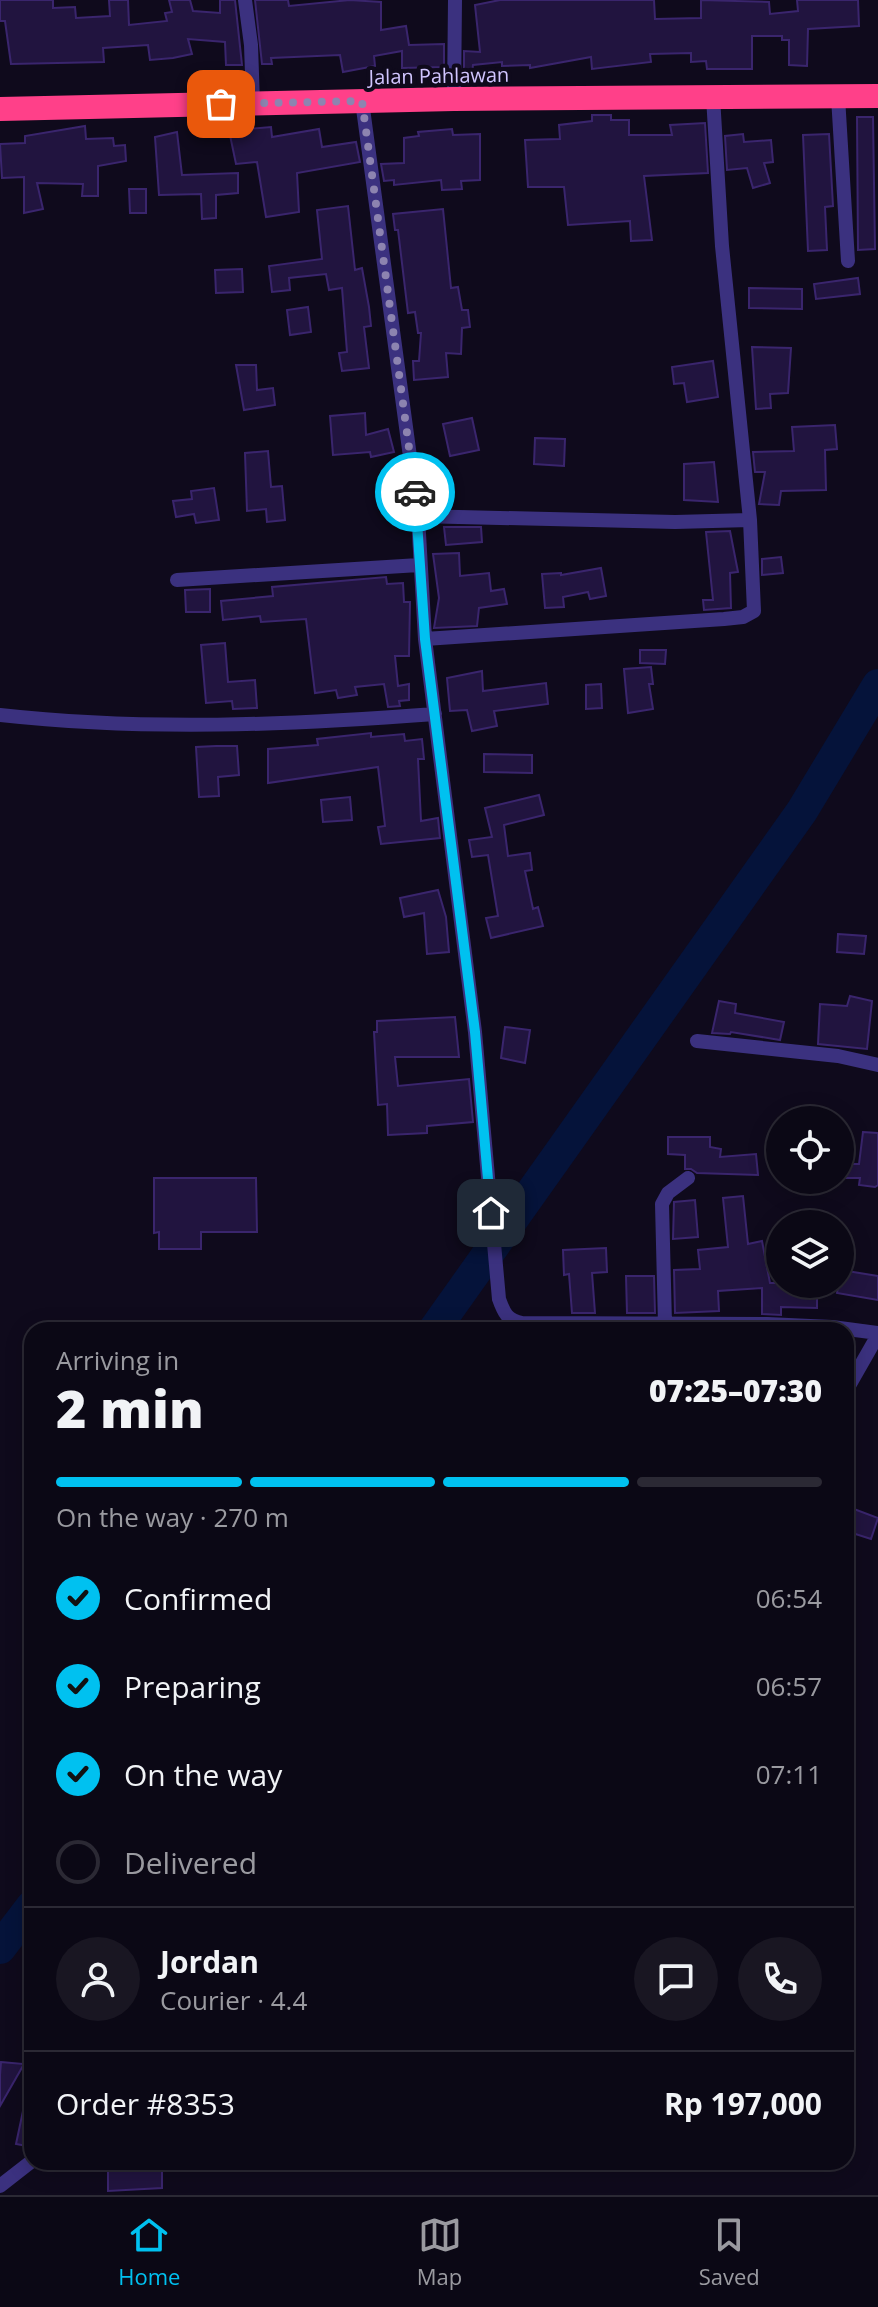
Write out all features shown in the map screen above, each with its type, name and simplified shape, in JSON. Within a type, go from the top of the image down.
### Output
[{"type":"highway","name":"Jalan Pahlawan","points":[[0,109],[454,99],[878,96]]},
{"type":"street","points":[[245,0],[251,45],[253,103]]},
{"type":"street","points":[[454,99],[455,0]]},
{"type":"street","points":[[425,639],[743,617],[754,611],[750,520],[722,246],[713,97]]},
{"type":"street","points":[[838,97],[848,261]]},
{"type":"street","points":[[362,101],[418,516],[425,639],[475,1032],[499,1299],[504,1314],[517,1322]]},
{"type":"street","points":[[418,516],[675,522],[750,520]]},
{"type":"street","points":[[177,580],[419,565]]},
{"type":"street","points":[[0,715],[172,726],[331,722],[435,714]]},
{"type":"street","points":[[697,1041],[838,1056],[878,1065]]},
{"type":"street","points":[[665,1322],[662,1204],[668,1193],[688,1178]]},
{"type":"street","points":[[854,1334],[877,1341],[854,1378]]},
{"type":"street","points":[[0,2186],[24,2167]]},
{"type":"building","points":[[0,0],[53,0],[53,8],[75,7],[76,18],[110,16],[109,0],[128,0],[129,25],[167,21],[165,13],[172,12],[169,0],[190,0],[193,11],[220,13],[220,0],[235,0],[242,65],[226,65],[225,42],[188,39],[192,54],[173,58],[150,60],[148,45],[103,48],[104,62],[11,64],[5,21],[0,21]]},
{"type":"building","points":[[255,0],[288,0],[289,6],[350,0],[381,2],[381,30],[406,26],[409,45],[444,44],[444,67],[402,68],[402,51],[374,56],[375,66],[343,72],[340,55],[271,58],[272,64],[262,64]]},
{"type":"building","points":[[500,0],[654,0],[655,19],[701,18],[701,0],[769,2],[770,14],[798,11],[797,0],[858,0],[859,26],[808,29],[807,66],[789,65],[789,40],[782,40],[782,36],[752,36],[752,69],[707,69],[706,61],[691,62],[691,53],[650,54],[651,62],[592,69],[591,57],[530,68],[530,65],[502,66],[502,62],[473,65],[472,73],[464,72],[464,51],[480,52],[475,5]]},
{"type":"building","points":[[592,115],[611,115],[611,120],[629,120],[629,135],[672,135],[670,125],[705,123],[708,173],[644,176],[652,240],[631,241],[630,221],[568,225],[564,187],[528,187],[525,140],[560,139],[559,125],[592,121]]},
{"type":"building","points":[[857,117],[873,117],[875,249],[858,250]]},
{"type":"building","points":[[247,120],[247,129],[271,127],[272,137],[319,129],[322,147],[356,142],[360,162],[297,173],[299,212],[266,217],[257,162],[236,164],[227,121]]},
{"type":"building","points":[[85,126],[86,139],[113,138],[114,146],[125,145],[126,161],[98,166],[98,196],[82,196],[83,184],[37,183],[43,209],[24,213],[24,177],[2,178],[0,144],[25,143],[25,136]]},
{"type":"building","points":[[452,129],[453,135],[480,134],[480,180],[461,181],[462,189],[442,190],[441,180],[394,185],[394,180],[384,181],[381,164],[404,163],[404,138],[419,136],[418,132]]},
{"type":"building","points":[[177,132],[182,175],[238,173],[238,193],[216,195],[216,218],[202,219],[201,194],[159,195],[155,137]]},
{"type":"building","points":[[743,134],[744,142],[771,140],[773,162],[764,163],[770,183],[753,188],[747,168],[727,170],[725,136]]},
{"type":"building","points":[[829,134],[833,206],[825,207],[827,250],[808,251],[803,135]]},
{"type":"building","points":[[129,189],[146,189],[146,213],[130,213]]},
{"type":"building","points":[[348,206],[355,270],[362,268],[371,326],[364,327],[369,368],[342,371],[339,353],[347,352],[342,288],[329,290],[326,274],[289,278],[290,290],[272,292],[269,266],[322,259],[317,210]]},
{"type":"building","points":[[443,209],[451,288],[458,287],[462,310],[468,310],[470,327],[462,328],[461,354],[446,353],[448,377],[414,380],[413,361],[419,361],[421,333],[418,333],[415,312],[408,313],[398,230],[395,230],[393,214]]},
{"type":"building","points":[[242,269],[243,292],[216,293],[215,270]]},
{"type":"building","points":[[858,278],[860,294],[816,299],[814,284]]},
{"type":"building","points":[[749,288],[802,289],[802,309],[749,308]]},
{"type":"building","points":[[308,307],[311,332],[290,335],[287,310]]},
{"type":"building","points":[[752,347],[791,348],[788,393],[770,394],[771,408],[756,409]]},
{"type":"building","points":[[713,361],[718,397],[687,402],[684,383],[674,384],[672,367]]},
{"type":"building","points":[[236,365],[256,365],[257,390],[273,388],[275,405],[244,410]]},
{"type":"building","points":[[365,413],[366,435],[388,429],[394,452],[371,457],[370,452],[333,455],[330,416]]},
{"type":"building","points":[[472,418],[479,450],[450,456],[443,424]]},
{"type":"building","points":[[835,425],[837,449],[825,450],[826,490],[781,491],[779,505],[759,504],[765,472],[755,472],[753,452],[794,451],[792,427]]},
{"type":"building","points":[[535,438],[565,439],[564,466],[534,464]]},
{"type":"building","points":[[268,451],[271,487],[282,486],[285,520],[267,522],[266,509],[247,511],[245,453]]},
{"type":"building","points":[[714,462],[718,502],[684,500],[684,464]]},
{"type":"building","points":[[214,488],[219,520],[196,523],[194,514],[176,517],[173,501],[192,499],[191,491]]},
{"type":"building","points":[[444,527],[481,527],[482,542],[446,545]]},
{"type":"building","points":[[730,531],[738,572],[730,573],[731,608],[704,610],[703,600],[713,600],[706,532]]},
{"type":"building","points":[[459,553],[460,576],[489,573],[491,591],[504,589],[507,604],[479,608],[477,626],[434,628],[439,598],[433,554]]},
{"type":"building","points":[[781,557],[783,573],[762,575],[762,559]]},
{"type":"building","points":[[601,568],[606,596],[590,599],[588,592],[563,597],[564,607],[545,608],[542,574],[561,575]]},
{"type":"building","points":[[386,577],[387,584],[403,583],[404,602],[410,602],[409,656],[395,656],[398,686],[409,684],[409,700],[399,701],[400,706],[388,707],[384,684],[355,687],[357,695],[338,698],[336,690],[315,693],[306,619],[261,622],[260,616],[223,620],[221,601],[273,596],[272,587]]},
{"type":"building","points":[[210,589],[210,612],[186,612],[185,590]]},
{"type":"building","points":[[225,643],[228,682],[255,680],[257,708],[233,709],[232,701],[206,703],[201,645]]},
{"type":"building","points":[[640,650],[666,650],[665,664],[640,663]]},
{"type":"building","points":[[651,667],[653,684],[649,684],[653,709],[628,713],[624,669]]},
{"type":"building","points":[[482,671],[483,691],[546,683],[548,704],[494,711],[497,726],[472,731],[467,710],[450,711],[447,678]]},
{"type":"building","points":[[601,684],[602,708],[586,709],[586,685]]},
{"type":"building","points":[[371,733],[371,737],[404,734],[405,741],[422,739],[424,759],[418,759],[421,821],[438,818],[440,838],[381,844],[378,827],[385,826],[378,767],[268,783],[268,749],[318,745],[317,739]]},
{"type":"building","points":[[237,746],[239,775],[218,777],[219,796],[199,797],[196,747]]},
{"type":"building","points":[[484,754],[532,755],[532,773],[484,772]]},
{"type":"building","points":[[539,795],[544,815],[504,825],[508,856],[530,853],[532,870],[525,871],[533,909],[538,907],[543,926],[491,938],[486,918],[498,916],[488,855],[472,857],[469,840],[492,837],[485,808]]},
{"type":"building","points":[[350,797],[352,820],[323,822],[321,800]]},
{"type":"building","points":[[438,890],[446,917],[449,952],[427,954],[424,913],[404,917],[400,898]]},
{"type":"building","points":[[838,934],[866,936],[864,954],[837,952]]},
{"type":"building","points":[[850,996],[872,1001],[867,1049],[818,1044],[820,1004],[847,1006]]},
{"type":"building","points":[[719,1001],[736,1004],[735,1013],[784,1022],[780,1040],[731,1032],[712,1033]]},
{"type":"building","points":[[455,1017],[459,1057],[395,1057],[398,1086],[469,1079],[473,1122],[427,1126],[427,1133],[388,1135],[387,1104],[378,1105],[374,1032],[377,1032],[377,1021]]},
{"type":"building","points":[[505,1027],[530,1030],[525,1063],[501,1058]]},
{"type":"building","points":[[863,1132],[878,1133],[878,1185],[859,1185],[860,1178],[854,1178],[854,1164],[859,1164]]},
{"type":"building","points":[[668,1137],[710,1137],[710,1147],[721,1149],[720,1157],[756,1154],[758,1175],[697,1173],[685,1169],[685,1155],[668,1154]]},
{"type":"building","points":[[154,1178],[256,1178],[257,1232],[201,1232],[201,1249],[159,1249],[159,1232],[154,1233]]},
{"type":"building","points":[[743,1196],[748,1244],[762,1241],[766,1262],[766,1298],[817,1298],[817,1308],[781,1307],[781,1315],[762,1314],[762,1288],[718,1291],[719,1311],[675,1313],[674,1270],[700,1269],[698,1250],[728,1247],[723,1198]]},
{"type":"building","points":[[695,1200],[698,1237],[673,1239],[674,1202]]},
{"type":"building","points":[[606,1248],[607,1272],[592,1273],[595,1313],[572,1313],[569,1274],[564,1275],[563,1250]]},
{"type":"building","points":[[854,1272],[878,1276],[878,1300],[854,1296]]},
{"type":"building","points":[[626,1276],[654,1276],[655,1313],[627,1313]]},
{"type":"building","points":[[854,1509],[878,1518],[871,1539],[854,1534]]},
{"type":"building","points":[[1,2062],[24,2064],[0,2106],[0,2075]]},
{"type":"building","points":[[24,2106],[24,2146],[16,2144]]},
{"type":"building","points":[[108,2170],[162,2170],[162,2188],[108,2191]]},
{"type":"waterway","points":[[440,1322],[802,811],[878,685]]},
{"type":"waterway","points":[[0,1948],[24,1916]]},
{"type":"way so far","points":[[221,104],[362,101],[415,492]]},
{"type":"route","points":[[415,492],[425,639],[475,1032],[491,1213]]}]
